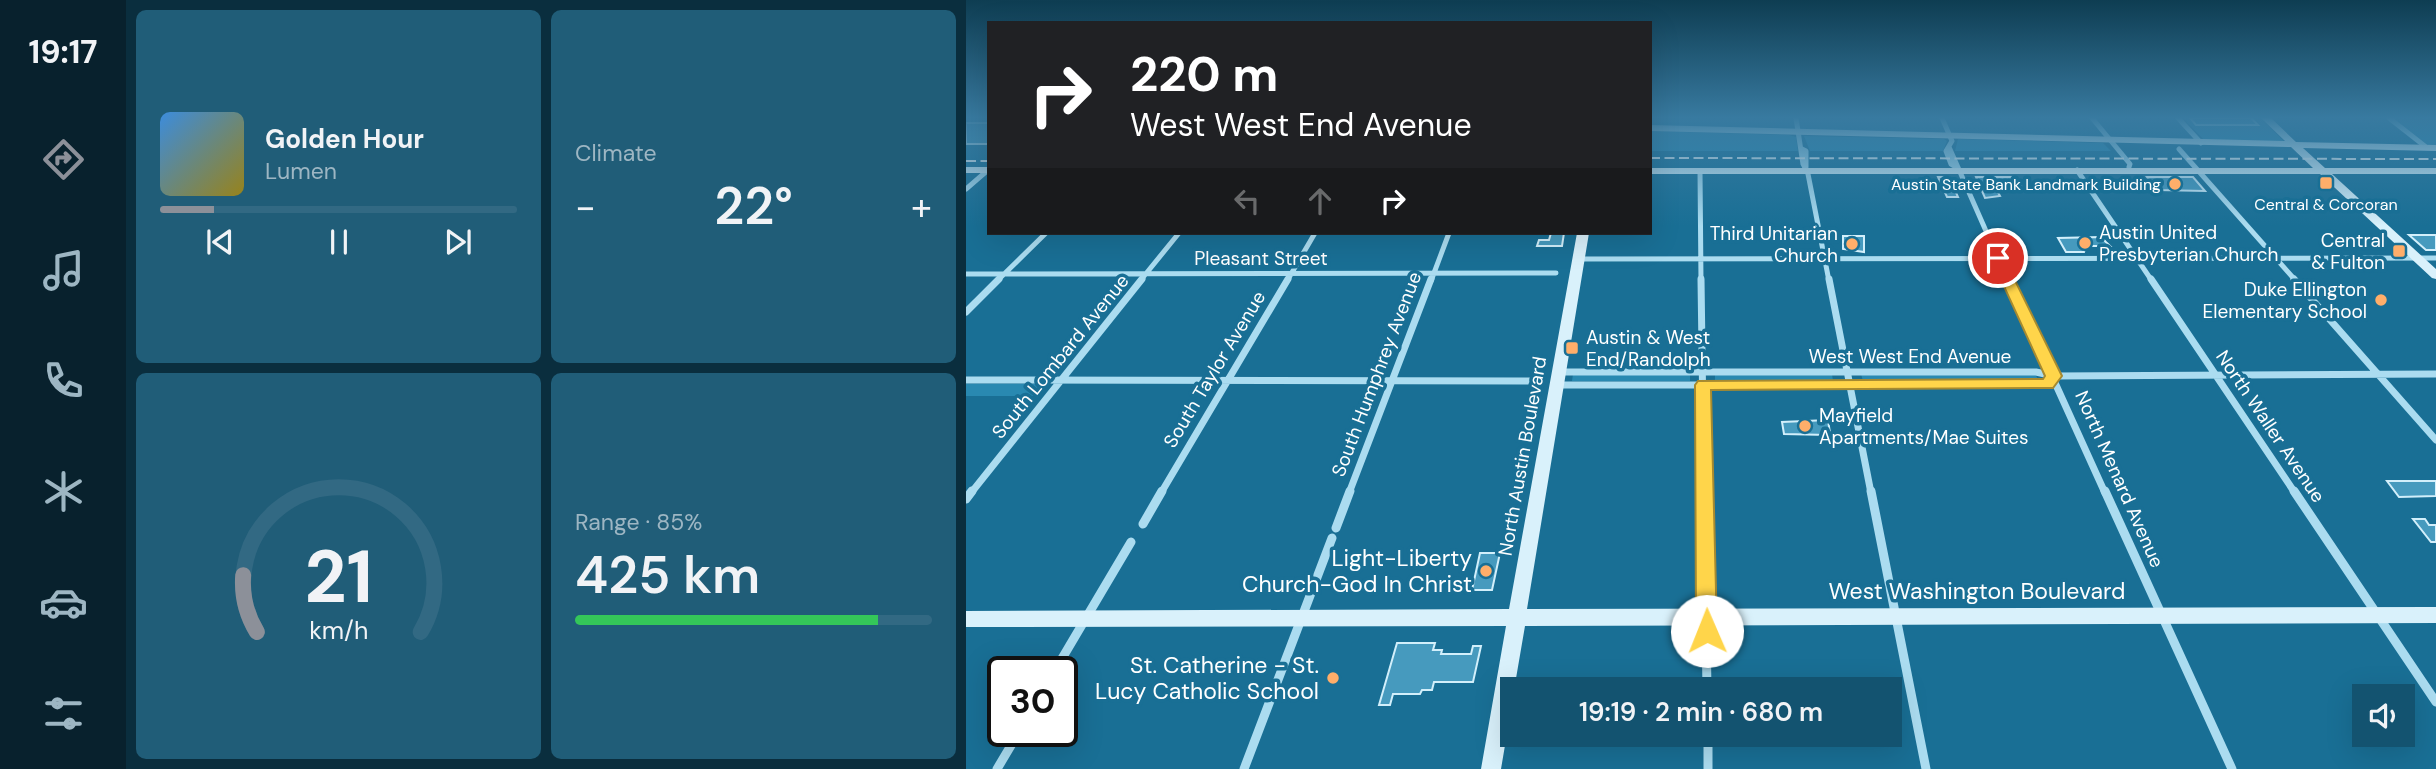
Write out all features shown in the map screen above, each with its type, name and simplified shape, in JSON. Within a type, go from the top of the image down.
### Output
[{"type":"street","points":[[1802,154],[1926,769]]},
{"type":"street","name":"North Menard Avenue","points":[[1946,154],[1956,169],[2054,376],[2232,769]]},
{"type":"street","points":[[2117,154],[2130,169]]},
{"type":"street","points":[[2181,154],[2436,440]]},
{"type":"street","points":[[2304,154],[2436,275]]},
{"type":"street","points":[[1652,171],[2319,168],[2436,171]]},
{"type":"street","points":[[966,170],[987,170]]},
{"type":"street","name":"North Waller Avenue","points":[[2077,170],[2436,702]]},
{"type":"street","points":[[966,189],[987,171]]},
{"type":"street","points":[[1700,171],[1707,677]]},
{"type":"street","points":[[966,312],[1044,235]]},
{"type":"street","name":"South Lombard Avenue","points":[[966,499],[1177,235]]},
{"type":"street","name":"South Taylor Avenue","points":[[1143,524],[1314,235]]},
{"type":"street","name":"South Humphrey Avenue","points":[[1244,769],[1448,235]]},
{"type":"street","name":"North Austin Boulevard","points":[[1491,769],[1583,235]]},
{"type":"street","points":[[1579,259],[2436,258]]},
{"type":"street","name":"Pleasant Street","points":[[966,274],[1556,273]]},
{"type":"street","name":"West West End Avenue","points":[[1703,372],[2036,372],[2054,376],[2052,382],[2042,384],[1850,385],[1703,385],[1558,378],[1703,372]]},
{"type":"street","points":[[2054,376],[2436,374]]},
{"type":"street","points":[[966,380],[1535,381]]},
{"type":"street","points":[[1063,656],[1131,542]]},
{"type":"street","name":"West Washington Boulevard","points":[[966,619],[2436,615]]},
{"type":"street","points":[[997,769],[1010,747]]},
{"type":"street","points":[[1708,747],[1709,769]]},
{"type":"shaded area","points":[[1573,374],[1690,374],[1690,381],[1572,381]]},
{"type":"shaded area","points":[[1715,374],[1832,374],[1833,381],[1715,381]]},
{"type":"shaded area","points":[[1861,374],[2035,374],[2039,381],[1863,381]]},
{"type":"shaded area","points":[[966,384],[1044,384],[1035,396],[966,396]]},
{"type":"building","points":[[1938,177],[1949,177],[1958,197],[1947,197]]},
{"type":"building","points":[[1976,177],[2013,177],[2020,185],[1994,185],[2000,196],[1985,198]]},
{"type":"building","name":"Austin State Bank Landmark Building","points":[[2147,177],[2193,177],[2205,191],[2157,190]]},
{"type":"building","points":[[1550,235],[1564,235],[1562,246],[1537,246],[1539,240],[1549,240]]},
{"type":"building","points":[[2409,235],[2436,235],[2436,250],[2426,250]]},
{"type":"building","name":"Third Unitarian Church","points":[[1843,236],[1864,236],[1864,252],[1843,249]]},
{"type":"building","name":"Austin United Presbyterian Church","points":[[2101,237],[2110,246],[2086,246],[2084,252],[2066,252],[2058,238]]},
{"type":"building","name":"Mayfield Apartments/Mae Suites","points":[[1828,420],[1828,435],[1784,434],[1782,422]]},
{"type":"building","points":[[2387,481],[2436,481],[2436,496],[2399,497]]},
{"type":"building","points":[[2413,519],[2425,519],[2429,525],[2436,525],[2436,542],[2431,542]]},
{"type":"building","name":"Light-Liberty Church-God In Christ","points":[[1480,553],[1500,553],[1492,590],[1472,590]]},
{"type":"building","points":[[1397,643],[1435,643],[1433,650],[1442,650],[1441,654],[1471,654],[1473,646],[1481,646],[1473,682],[1434,682],[1432,690],[1422,690],[1420,694],[1393,694],[1390,705],[1379,705]]},
{"type":"railway","points":[[1652,158],[2436,159]]},
{"type":"railway","points":[[966,161],[987,161]]},
{"type":"place","name":"Central & Corcoran","points":[[2326,183]]},
{"type":"place","name":"Austin State Bank Landmark Building","points":[[2175,184]]},
{"type":"place","name":"Austin United Presbyterian Church","points":[[2085,243]]},
{"type":"place","name":"Third Unitarian Church","points":[[1852,244]]},
{"type":"place","name":"Central & Fulton","points":[[2399,251]]},
{"type":"place","name":"Duke Ellington Elementary School","points":[[2381,300]]},
{"type":"place","name":"Austin & West End/Randolph","points":[[1572,348]]},
{"type":"place","name":"Mayfield Apartments/Mae Suites","points":[[1805,426]]},
{"type":"place","name":"Light-Liberty Church-God In Christ","points":[[1486,571]]},
{"type":"place","name":"St. Catherine - St. Lucy Catholic School","points":[[1333,678]]},
{"type":"route","points":[[1707,631],[1703,385],[2048,384],[2054,376],[1998,258]]}]
